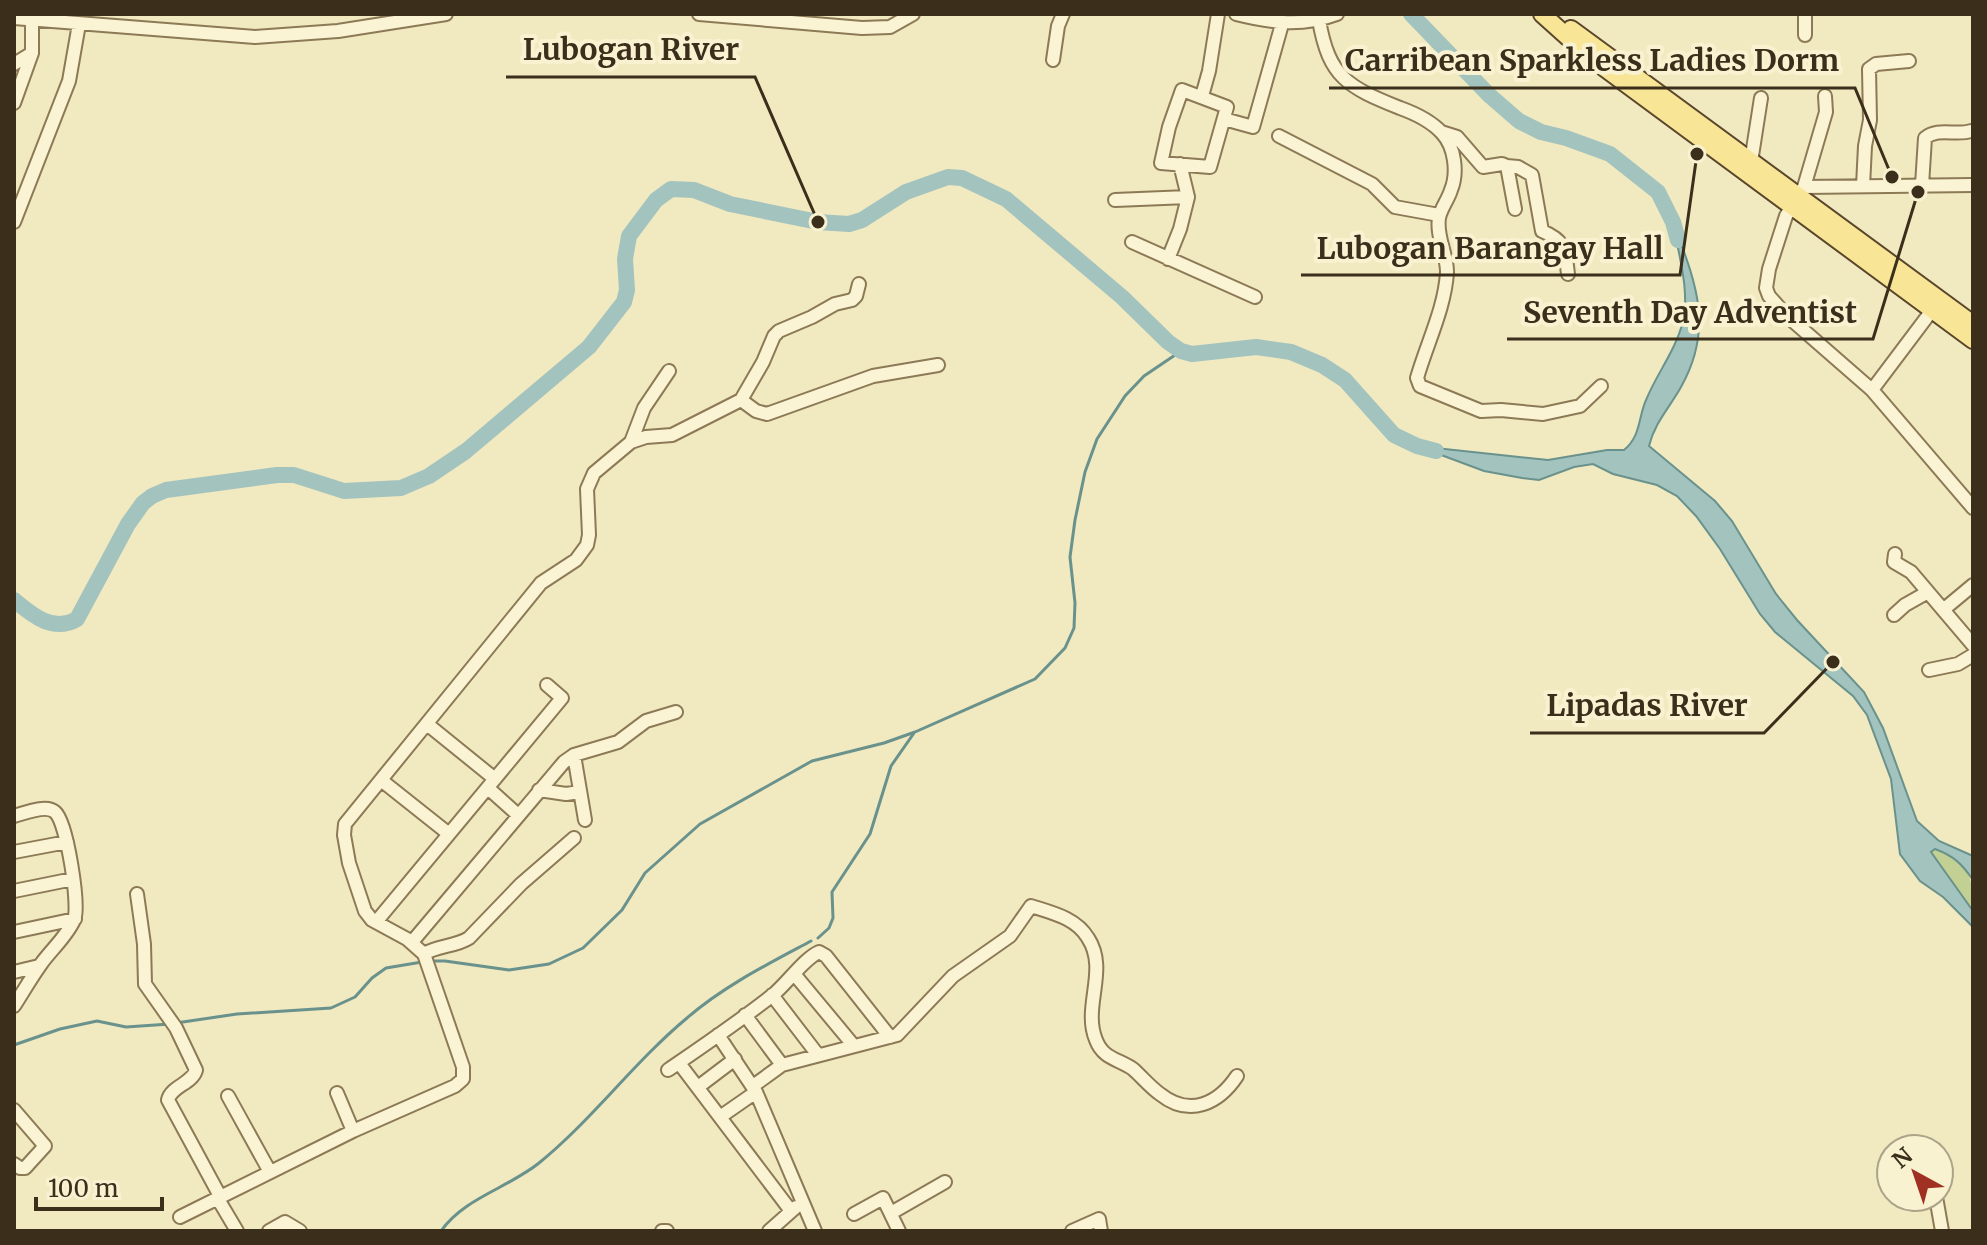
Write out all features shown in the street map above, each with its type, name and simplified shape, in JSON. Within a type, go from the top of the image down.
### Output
[{"type":"main road","points":[[1548,19],[1566,26],[1598,48],[1798,196],[1936,305],[1973,340]]},
{"type":"main road","points":[[1548,19],[1591,58],[1798,196]]},
{"type":"main road","points":[[1936,305],[1973,324]]},
{"type":"street","points":[[14,18],[52,18],[79,24],[277,37],[446,14]]},
{"type":"street","points":[[699,14],[756,16],[880,28],[890,27],[913,14]]},
{"type":"street","points":[[1053,60],[1063,14]]},
{"type":"street","points":[[1202,96],[1218,14]]},
{"type":"street","points":[[1236,14],[1282,24],[1319,20],[1337,14]]},
{"type":"street","points":[[1805,14],[1805,35]]},
{"type":"street","points":[[14,103],[32,53],[32,20]]},
{"type":"street","points":[[1319,20],[1326,55],[1339,74],[1361,90],[1412,113],[1441,132],[1457,137],[1480,166],[1486,168],[1502,164],[1518,167],[1532,175],[1542,231],[1565,248],[1568,274]]},
{"type":"street","points":[[14,222],[69,81],[79,24]]},
{"type":"street","points":[[1224,119],[1253,127],[1282,24]]},
{"type":"street","points":[[14,64],[32,53]]},
{"type":"street","points":[[1863,186],[1870,120],[1869,69],[1876,64],[1909,61]]},
{"type":"street","points":[[1182,90],[1202,96],[1227,107],[1210,167],[1161,163],[1182,90]]},
{"type":"street","points":[[1825,96],[1826,112],[1769,269],[1766,288],[1786,315],[1872,390],[1973,508]]},
{"type":"street","points":[[1751,162],[1761,98]]},
{"type":"street","points":[[1922,185],[1925,138],[1934,132],[1971,131]]},
{"type":"street","points":[[1441,132],[1450,148],[1455,176],[1450,195],[1439,215],[1438,232],[1446,256],[1446,284],[1417,378],[1420,386],[1481,411],[1543,414],[1580,406],[1601,386]]},
{"type":"street","points":[[1279,136],[1372,184],[1390,204],[1439,215]]},
{"type":"street","points":[[1168,259],[1188,197],[1180,164]]},
{"type":"street","points":[[1507,166],[1515,209]]},
{"type":"street","points":[[1798,196],[1863,186],[1973,185]]},
{"type":"street","points":[[1115,200],[1188,197]]},
{"type":"street","points":[[1132,242],[1255,297]]},
{"type":"street","points":[[180,1217],[353,1131],[455,1086],[463,1079],[463,1067],[424,954],[412,942],[368,916],[349,863],[344,835],[349,818],[541,583],[583,553],[589,535],[589,480],[631,442],[646,437],[672,435],[741,400],[779,331],[835,304],[852,300],[859,284]]},
{"type":"street","points":[[1872,390],[1936,305]]},
{"type":"street","points":[[741,400],[756,411],[767,414],[873,376],[938,365]]},
{"type":"street","points":[[631,442],[644,408],[669,371]]},
{"type":"street","points":[[1895,554],[1894,562],[1911,572],[1973,645]]},
{"type":"street","points":[[1943,610],[1973,585]]},
{"type":"street","points":[[1894,615],[1928,592]]},
{"type":"street","points":[[1929,670],[1958,664],[1973,655]]},
{"type":"street","points":[[376,922],[562,698],[547,685]]},
{"type":"street","points":[[412,942],[564,762],[574,755],[618,742],[646,721],[676,712]]},
{"type":"street","points":[[427,724],[491,784],[518,815]]},
{"type":"street","points":[[574,755],[585,820]]},
{"type":"street","points":[[381,780],[449,834]]},
{"type":"street","points":[[539,790],[566,794],[580,792]]},
{"type":"street","points":[[14,816],[45,808],[58,815],[67,842],[76,908],[75,919],[39,966],[14,1006]]},
{"type":"street","points":[[424,954],[462,942],[475,934],[521,884],[574,838]]},
{"type":"street","points":[[14,852],[67,842]]},
{"type":"street","points":[[14,891],[73,879]]},
{"type":"street","points":[[137,894],[144,944],[145,984],[176,1028],[196,1070],[194,1077],[170,1094],[168,1100],[237,1231]]},
{"type":"street","points":[[720,1117],[782,1065],[890,1037],[907,1027],[953,976],[1010,936],[1031,906],[1066,918],[1090,940],[1097,972],[1091,1024],[1096,1042],[1107,1057],[1128,1066],[1161,1095],[1189,1106],[1217,1099],[1237,1076]]},
{"type":"street","points":[[14,932],[75,919]]},
{"type":"street","points":[[815,1231],[698,1087],[673,1066],[772,995],[814,954],[822,953],[890,1037]]},
{"type":"street","points":[[14,972],[39,966]]},
{"type":"street","points":[[795,975],[854,1046]]},
{"type":"street","points":[[772,995],[818,1055]]},
{"type":"street","points":[[745,1015],[782,1065]]},
{"type":"street","points":[[718,1035],[755,1089],[797,1207]]},
{"type":"street","points":[[698,1087],[735,1059]]},
{"type":"street","points":[[337,1093],[353,1131]]},
{"type":"street","points":[[228,1096],[270,1172]]},
{"type":"street","points":[[14,1110],[45,1146],[25,1168],[14,1164]]},
{"type":"street","points":[[891,1213],[945,1182]]},
{"type":"street","points":[[854,1214],[883,1198],[899,1231]]},
{"type":"street","points":[[774,1229],[797,1207]]},
{"type":"street","points":[[1072,1231],[1099,1219],[1101,1231]]},
{"type":"street","points":[[269,1231],[285,1222],[300,1231]]},
{"type":"green space","points":[[1935,849],[1956,859],[1967,872],[1973,911],[1931,852]]},
{"type":"water","points":[[1673,222],[1698,304],[1697,344],[1681,387],[1659,422],[1649,446],[1715,501],[1732,521],[1776,594],[1864,692],[1883,728],[1917,821],[1939,841],[1973,856],[1973,880],[1952,858],[1935,849],[1931,852],[1973,911],[1973,927],[1943,897],[1920,881],[1900,854],[1891,779],[1867,715],[1853,696],[1775,632],[1760,614],[1720,549],[1677,496],[1657,485],[1613,474],[1593,464],[1574,467],[1539,480],[1484,471],[1417,446],[1548,460],[1624,450],[1636,433],[1646,400],[1676,342],[1683,321],[1684,284]]},
{"type":"waterway","points":[[1411,14],[1489,95],[1519,121],[1541,132],[1610,154],[1658,192],[1678,240]]},
{"type":"waterway","points":[[14,600],[51,623],[68,623],[77,619],[128,524],[143,503],[166,490],[277,475],[294,475],[344,491],[401,488],[429,476],[466,451],[589,347],[624,302],[629,236],[656,200],[671,189],[694,190],[730,204],[818,222],[849,224],[862,220],[906,192],[948,177],[962,178],[1006,199],[1181,351],[1192,354],[1256,347],[1291,352],[1322,365],[1345,380],[1394,435],[1436,451]]},
{"type":"waterway","points":[[430,961],[509,970],[549,964],[583,948],[622,910],[645,873],[700,824],[812,761],[915,732],[1035,679],[1065,648],[1074,628],[1075,603],[1070,557],[1085,472],[1097,439],[1125,396],[1144,376],[1181,351]]},
{"type":"waterway","points":[[818,938],[829,928],[833,918],[832,892],[870,834],[891,766],[914,733]]},
{"type":"waterway","points":[[441,1231],[462,1210],[527,1172],[559,1146],[649,1053],[701,1006],[747,976],[811,941]]},
{"type":"waterway","points":[[176,1023],[237,1014],[331,1008],[355,997],[386,968],[422,962]]},
{"type":"waterway","points":[[14,1045],[60,1029],[97,1021],[126,1027],[170,1024]]},
{"type":"place","name":"Lubogan Barangay Hall","points":[[1697,154]]},
{"type":"place","name":"Carribean Sparkless Ladies Dorm","points":[[1892,177]]},
{"type":"place","name":"Seventh Day Adventist","points":[[1918,192]]},
{"type":"place","name":"Lubogan River","points":[[818,222]]},
{"type":"place","name":"Lipadas River","points":[[1833,662]]}]
